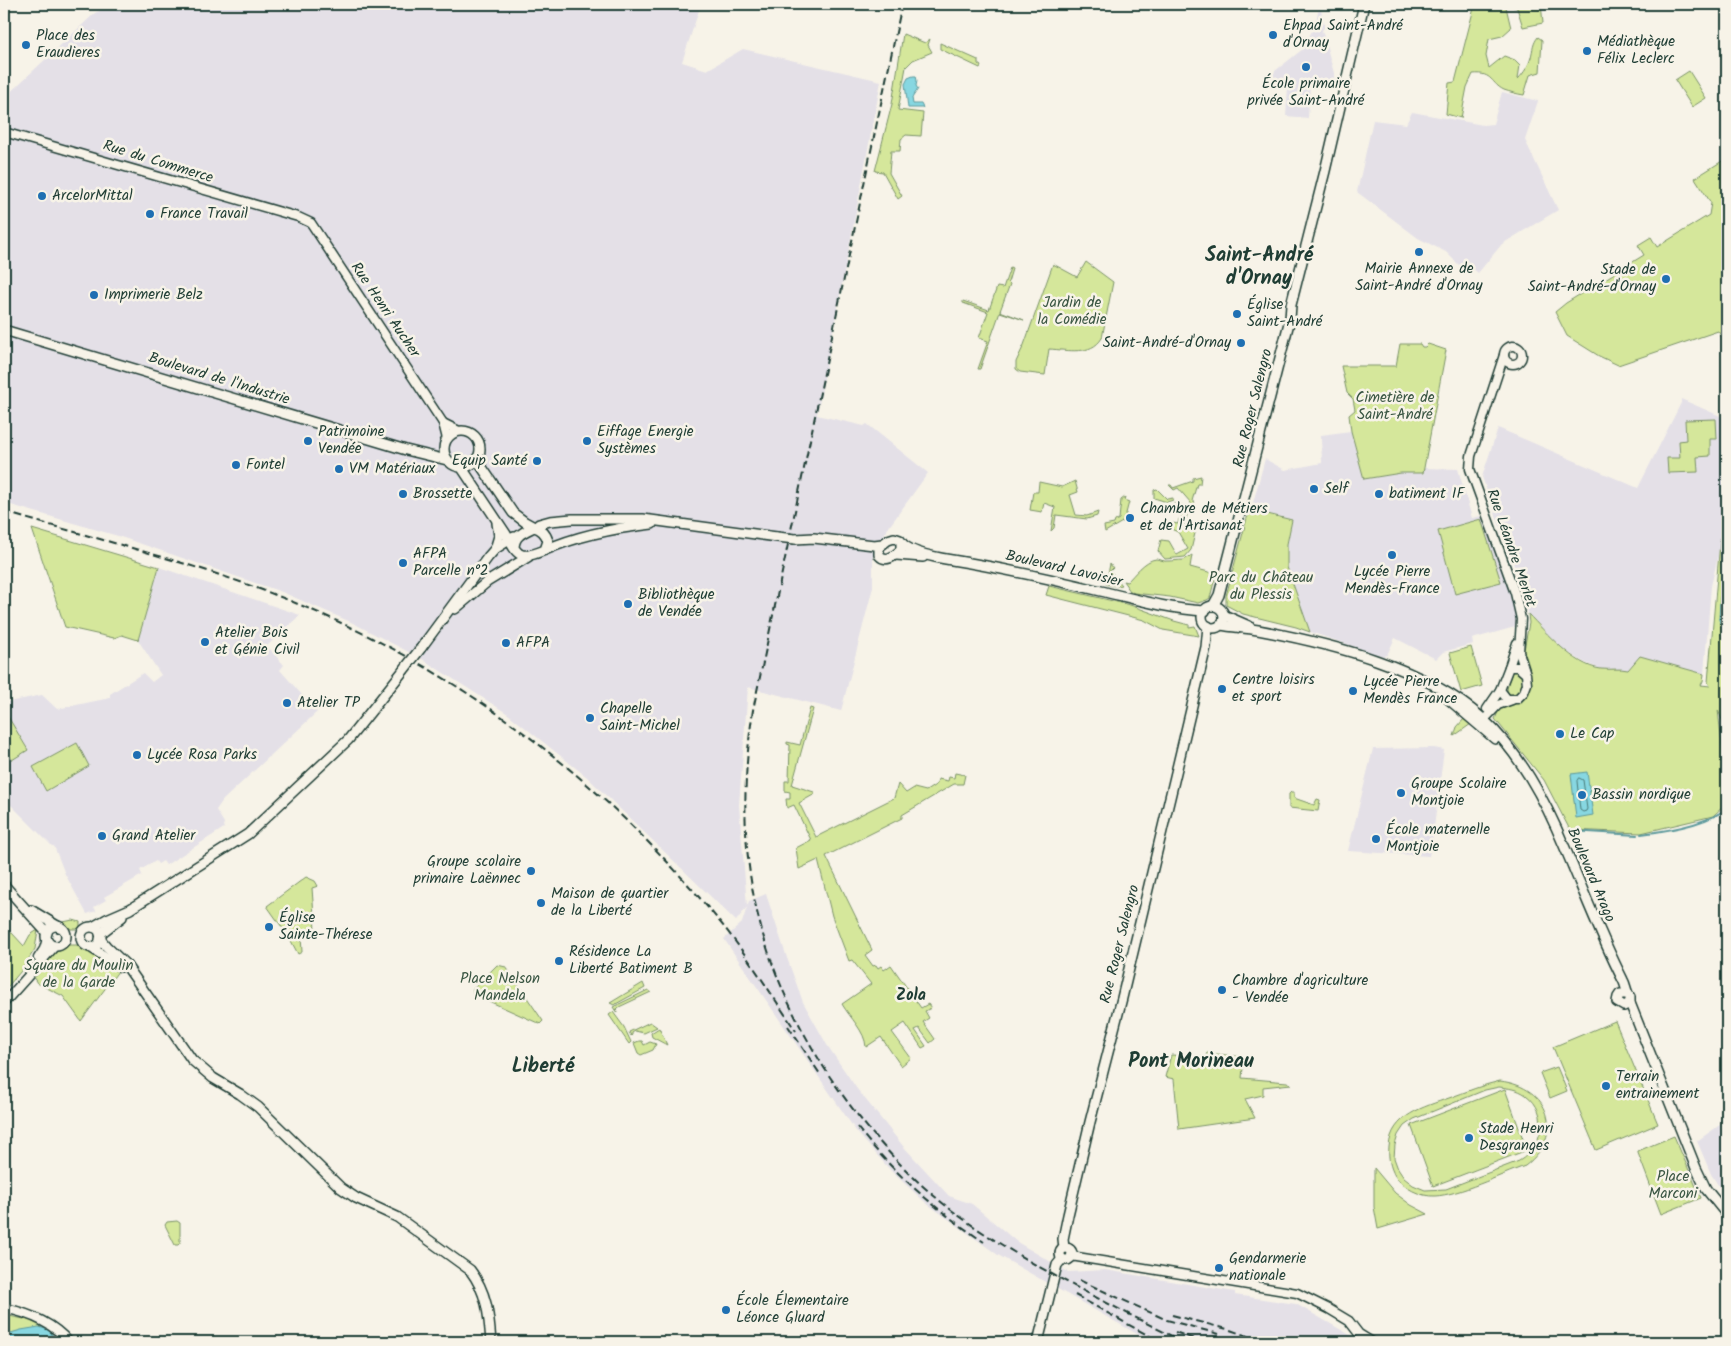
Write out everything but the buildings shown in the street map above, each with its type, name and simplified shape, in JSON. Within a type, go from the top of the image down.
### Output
[{"type":"main road","name":"Rue Roger Salengro","points":[[1067,1258],[1059,1254],[1064,1248],[1063,1239],[1090,1122],[1126,984],[1212,625],[1224,621],[1215,610],[1290,319],[1291,305],[1366,4]]},
{"type":"main road","name":"Boulevard de l'Industrie","points":[[4,330],[427,456],[447,460]]},
{"type":"main road","points":[[427,456],[434,453],[454,433],[459,432],[470,433],[478,441],[480,452],[477,460],[468,467],[456,467],[445,456],[446,442]]},
{"type":"main road","points":[[437,627],[474,592],[499,574],[528,557],[545,550],[548,541],[546,536],[535,527],[513,513],[477,460]]},
{"type":"main road","points":[[462,468],[512,544],[522,555],[528,557]]},
{"type":"main road","points":[[132,974],[85,945],[82,937],[87,928],[93,927],[130,909],[248,834],[348,740],[421,648],[495,549],[499,528],[495,518]]},
{"type":"main road","name":"Boulevard Lavoisier","points":[[535,527],[550,521],[643,519],[721,528],[867,550],[886,559],[896,555],[941,558]]},
{"type":"main road","name":"Boulevard Lavoisier","points":[[545,550],[593,533],[667,523]]},
{"type":"main road","points":[[495,549],[512,544],[520,534],[535,527]]},
{"type":"main road","name":"Boulevard Lavoisier","points":[[795,539],[814,538],[874,545],[882,544],[894,538],[900,540],[901,544],[913,551],[1043,577],[1180,610],[1212,625]]},
{"type":"main road","points":[[879,555],[878,551],[882,544]]},
{"type":"main road","points":[[896,555],[901,550],[901,544]]},
{"type":"main road","name":"Boulevard Lavoisier","points":[[1180,610],[1215,610]]},
{"type":"main road","points":[[1212,625],[1203,618],[1215,610]]},
{"type":"main road","name":"Boulevard Arago","points":[[1215,610],[1256,630]]},
{"type":"main road","name":"Boulevard Arago","points":[[1212,625],[1256,630],[1303,640],[1366,657],[1420,679],[1478,720],[1523,765],[1555,825],[1616,970],[1623,980],[1625,999],[1640,1026],[1696,1168],[1713,1199],[1727,1216]]},
{"type":"main road","points":[[4,885],[16,897],[63,933]]},
{"type":"main road","points":[[16,897],[47,936],[49,942],[55,946],[61,944],[63,933]]},
{"type":"main road","points":[[90,947],[96,946],[100,937],[130,909]]},
{"type":"main road","points":[[93,927],[98,930],[106,946],[123,962],[132,974],[196,1065],[258,1107],[341,1188],[356,1198],[397,1217],[470,1270],[478,1280],[483,1291],[489,1319],[491,1342]]},
{"type":"main road","points":[[47,936],[52,928],[63,933],[82,937]]},
{"type":"main road","points":[[1040,1341],[1057,1265],[1067,1258]]},
{"type":"street","name":"Rue du Commerce","points":[[6,131],[298,217]]},
{"type":"street","name":"Rue Henri Aucher","points":[[298,217],[310,223],[443,423],[446,442]]},
{"type":"street","points":[[1514,346],[1519,348],[1522,354],[1521,359],[1497,377],[1506,350],[1514,346]]},
{"type":"street","points":[[1504,355],[1505,360],[1512,364]]},
{"type":"street","name":"Rue Léandre Merlet","points":[[1497,377],[1471,456],[1470,469],[1515,593],[1521,619],[1519,652],[1526,674]]},
{"type":"street","name":"Rue Henri Aucher","points":[[443,423],[459,432]]},
{"type":"street","name":"Rue Léandre Merlet","points":[[1508,667],[1519,636]]},
{"type":"street","points":[[1508,667],[1518,667],[1526,674],[1527,684],[1524,692],[1517,699],[1498,705],[1478,720],[1500,690],[1508,667]]},
{"type":"street","points":[[1500,690],[1507,699],[1512,700]]},
{"type":"street","points":[[26,977],[44,949],[47,936]]},
{"type":"street","points":[[4,1003],[55,946]]},
{"type":"street","points":[[1067,1258],[1297,1293],[1349,1321],[1359,1334],[1372,1342]]},
{"type":"street","points":[[4,1308],[32,1315],[44,1321],[69,1342]]},
{"type":"shaded area","points":[[112,4],[384,4],[404,9],[468,4],[701,4],[682,62],[707,70],[743,49],[881,81],[817,415],[864,426],[867,424],[928,473],[873,549],[873,587],[841,711],[748,687],[739,805],[747,906],[749,901],[766,894],[803,1002],[827,1045],[857,1089],[903,1146],[949,1196],[972,1204],[1017,1242],[1068,1272],[1105,1270],[1235,1292],[1235,1295],[1296,1304],[1350,1335],[1352,1338],[1349,1342],[1151,1342],[998,1255],[926,1203],[891,1171],[856,1131],[724,939],[742,923],[747,907],[736,921],[587,777],[508,714],[422,659],[353,623],[282,592],[118,536],[4,503],[4,98],[95,13]]},
{"type":"shaded area","name":"École primaire privée Saint-André","points":[[1321,10],[1325,27],[1322,30],[1334,73],[1334,83],[1310,85],[1308,118],[1286,116],[1288,86],[1272,79],[1275,71],[1303,49],[1316,23],[1318,11]]},
{"type":"shaded area","points":[[1502,92],[1538,101],[1525,140],[1558,210],[1502,244],[1478,273],[1468,264],[1463,269],[1446,252],[1418,238],[1357,192],[1373,120],[1406,124],[1412,112],[1483,125],[1493,124]]},
{"type":"shaded area","points":[[1681,399],[1727,419],[1727,518],[1711,586],[1704,674],[1640,656],[1628,670],[1600,669],[1583,662],[1561,648],[1528,614],[1527,601],[1482,477],[1498,428],[1638,488],[1681,403]]},
{"type":"shaded area","name":"Lycée Pierre Mendès-France","points":[[1351,431],[1364,479],[1401,473],[1423,473],[1424,468],[1458,469],[1472,518],[1481,516],[1511,594],[1517,615],[1515,627],[1472,639],[1473,644],[1443,652],[1436,659],[1395,638],[1387,655],[1383,656],[1310,632],[1287,567],[1287,544],[1292,520],[1251,510],[1265,459],[1285,470],[1322,463],[1321,435]]},
{"type":"shaded area","name":"Lycée Rosa Parks","points":[[159,567],[300,615],[267,646],[284,665],[280,670],[317,712],[223,800],[216,810],[224,823],[224,828],[166,865],[163,861],[158,864],[156,861],[140,870],[142,875],[104,897],[106,900],[94,907],[96,911],[87,914],[65,874],[54,846],[4,798],[4,703],[42,695],[57,709],[110,698],[110,694],[143,673],[152,682],[161,675],[138,640]]},
{"type":"shaded area","name":"Groupe Scolaire Montjoie","points":[[1434,748],[1444,750],[1429,856],[1348,851],[1373,749]]},
{"type":"shaded area","points":[[1727,1120],[1727,1199],[1711,1174],[1697,1141]]},
{"type":"green space","points":[[1475,4],[1541,4],[1543,23],[1523,27],[1517,8],[1506,7],[1511,28],[1502,36],[1489,39],[1486,56],[1489,68],[1504,56],[1515,60],[1520,65],[1518,79],[1528,66],[1538,37],[1542,40],[1540,72],[1530,75],[1524,95],[1500,88],[1484,75],[1473,74],[1467,87],[1461,118],[1446,114],[1449,83],[1455,82]]},
{"type":"green space","points":[[903,34],[925,43],[930,39],[928,45],[932,52],[913,60],[906,67],[898,110],[923,113],[921,136],[906,135],[901,139],[900,151],[891,151],[889,173],[902,196],[898,199],[883,172],[875,171],[892,104]]},
{"type":"green space","points":[[940,43],[978,60],[980,68],[940,49]]},
{"type":"green space","points":[[1689,71],[1706,98],[1692,107],[1675,80]]},
{"type":"green space","name":"Stade de Saint-André-d'Ornay","points":[[1727,158],[1727,346],[1718,331],[1618,365],[1599,356],[1567,336],[1555,312],[1566,303],[1644,255],[1638,245],[1651,237],[1657,247],[1709,215],[1711,203],[1695,178]]},
{"type":"green space","name":"Jardin de la Comédie","points":[[1086,262],[1113,282],[1102,338],[1097,344],[1085,350],[1049,349],[1045,375],[1020,372],[1016,369],[1016,362],[1053,264],[1077,277]]},
{"type":"green space","points":[[1010,268],[1012,269],[1008,282],[1010,284],[1000,311],[1024,320],[1000,312],[980,369],[978,369],[988,341],[979,338],[988,312],[963,303],[963,301],[989,310],[997,287],[1003,288]]},
{"type":"green space","name":"Cimetière de Saint-André","points":[[1400,344],[1420,344],[1422,347],[1425,347],[1428,344],[1446,350],[1423,473],[1401,473],[1364,479],[1351,431],[1349,415],[1355,410],[1353,399],[1347,393],[1341,366],[1396,366]]},
{"type":"green space","points":[[1716,419],[1717,439],[1710,439],[1710,456],[1697,457],[1698,472],[1668,473],[1667,458],[1680,458],[1679,441],[1686,440],[1685,420]]},
{"type":"green space","points":[[1201,476],[1200,484],[1197,484],[1192,501],[1195,503],[1192,509],[1191,503],[1178,488],[1174,490],[1169,485],[1173,488]]},
{"type":"green space","points":[[1075,481],[1078,492],[1070,495],[1076,515],[1087,516],[1098,512],[1097,516],[1087,519],[1056,515],[1054,528],[1051,531],[1055,507],[1044,503],[1042,512],[1030,510],[1033,492],[1038,492],[1039,482],[1062,487]]},
{"type":"green space","points":[[1157,489],[1167,499],[1173,498],[1173,500],[1167,502],[1154,498],[1154,490]]},
{"type":"green space","points":[[1125,497],[1124,500],[1129,502],[1124,521],[1105,532],[1104,526],[1114,524],[1119,519],[1121,500]]},
{"type":"green space","points":[[1178,502],[1188,511],[1184,527],[1196,529],[1191,550],[1185,557],[1165,559],[1158,551],[1161,540],[1169,541],[1177,555],[1188,549],[1178,532],[1171,529],[1172,523],[1178,524],[1179,519],[1181,519],[1183,510],[1172,507],[1172,505]]},
{"type":"green space","points":[[1727,509],[1727,732],[1718,710],[1727,803],[1713,816],[1641,833],[1570,830],[1544,780],[1495,719],[1507,691],[1512,672],[1516,669],[1524,650],[1529,623],[1528,614],[1561,647],[1591,667],[1628,670],[1640,656],[1704,674],[1701,685],[1710,686],[1708,682],[1722,518]]},
{"type":"green space","name":"Parc du Château du Plessis","points":[[1251,510],[1292,520],[1287,544],[1287,567],[1310,632],[1243,614],[1226,605],[1226,596],[1247,518]]},
{"type":"green space","points":[[1481,519],[1501,582],[1455,594],[1438,531]]},
{"type":"green space","points":[[32,529],[159,567],[138,640],[122,635],[114,638],[65,627]]},
{"type":"green space","points":[[1192,555],[1190,567],[1216,574],[1210,598],[1207,600],[1198,603],[1170,597],[1134,593],[1130,591],[1123,581],[1127,582],[1140,568],[1152,560],[1184,560]]},
{"type":"green space","points":[[1110,564],[1113,568],[1110,571],[1122,585],[1106,584]]},
{"type":"green space","points":[[1049,586],[1130,605],[1189,625],[1189,627],[1195,626],[1199,636],[1163,630],[1144,620],[1046,595]]},
{"type":"green space","points":[[1471,647],[1482,686],[1461,692],[1450,653]]},
{"type":"green space","points":[[810,708],[813,709],[792,785],[815,794],[799,803],[816,837],[894,798],[898,784],[906,793],[914,788],[926,791],[937,784],[938,779],[948,781],[949,777],[954,778],[955,773],[965,775],[963,784],[954,784],[902,815],[902,818],[826,856],[872,950],[865,955],[873,966],[876,965],[878,968],[881,966],[884,970],[891,965],[921,1008],[928,1004],[931,1008],[925,1011],[929,1018],[923,1022],[935,1039],[930,1043],[919,1028],[915,1030],[926,1046],[922,1048],[905,1023],[892,1032],[911,1058],[901,1066],[881,1037],[866,1047],[860,1030],[842,1004],[871,984],[852,960],[849,961],[832,916],[818,860],[799,869],[796,848],[811,840],[794,805],[787,808],[786,799],[790,799],[790,792],[785,791],[785,781],[789,781],[790,745],[787,742],[800,745]]},
{"type":"green space","points":[[7,715],[28,750],[12,760],[4,746],[4,717]]},
{"type":"green space","points":[[1464,719],[1468,719],[1471,724],[1454,736],[1457,727]]},
{"type":"green space","points":[[77,743],[89,766],[46,791],[33,767]]},
{"type":"green space","points":[[1294,792],[1294,798],[1314,805],[1317,799],[1320,800],[1318,811],[1289,808],[1289,794]]},
{"type":"green space","points":[[306,877],[315,881],[318,886],[312,888],[315,930],[301,936],[302,952],[298,954],[289,937],[267,906]]},
{"type":"green space","points":[[73,920],[80,922],[78,929],[71,929],[63,924],[63,922]]},
{"type":"green space","points":[[38,930],[35,949],[21,971],[4,991],[4,932],[12,933],[24,946],[30,935]]},
{"type":"green space","name":"Square du Moulin de la Garde","points":[[68,945],[81,945],[119,970],[81,1021],[63,996],[37,983],[33,977],[56,950]]},
{"type":"green space","name":"Place Nelson Mandela","points":[[497,965],[506,967],[543,1021],[540,1024],[473,994],[473,989]]},
{"type":"green space","points":[[643,983],[645,988],[614,1005],[610,1003]]},
{"type":"green space","points":[[648,990],[651,992],[619,1007],[616,1010],[617,1013],[613,1007]]},
{"type":"green space","points":[[613,1012],[624,1027],[631,1042],[629,1044],[609,1015]]},
{"type":"green space","name":"Terrain entrainement","points":[[1615,1021],[1658,1124],[1596,1150],[1553,1047]]},
{"type":"green space","points":[[650,1022],[657,1027],[644,1033],[635,1031],[631,1036],[629,1032]]},
{"type":"green space","points":[[659,1028],[667,1045],[652,1037],[651,1033]]},
{"type":"green space","points":[[642,1041],[644,1045],[650,1042],[656,1044],[653,1050],[641,1055],[638,1053],[634,1043]]},
{"type":"green space","points":[[1207,1053],[1244,1057],[1242,1078],[1291,1084],[1263,1087],[1263,1095],[1245,1099],[1255,1118],[1179,1129],[1174,1079],[1165,1077],[1171,1055],[1206,1057]]},
{"type":"green space","points":[[1557,1067],[1567,1091],[1550,1098],[1540,1073]]},
{"type":"green space","points":[[1500,1081],[1517,1085],[1531,1092],[1541,1102],[1547,1114],[1548,1127],[1545,1140],[1538,1153],[1525,1166],[1445,1195],[1424,1195],[1413,1191],[1398,1180],[1389,1159],[1389,1147],[1391,1136],[1402,1120],[1429,1105]],"holes":[[[1499,1087],[1523,1093],[1534,1102],[1538,1111],[1541,1120],[1538,1139],[1527,1155],[1519,1161],[1446,1189],[1425,1190],[1413,1185],[1404,1178],[1394,1158],[1398,1135],[1404,1126],[1414,1119],[1485,1090]]]},
{"type":"green space","name":"Stade Henri Desgranges","points":[[1505,1089],[1527,1150],[1433,1186],[1411,1125]]},
{"type":"green space","name":"Place Marconi","points":[[1674,1136],[1701,1198],[1661,1214],[1638,1151]]},
{"type":"green space","points":[[1374,1168],[1395,1193],[1411,1205],[1428,1214],[1378,1229],[1374,1207]]},
{"type":"green space","points":[[177,1221],[180,1223],[180,1243],[175,1245],[165,1225],[167,1222]]},
{"type":"green space","points":[[4,1315],[34,1321],[59,1342],[4,1342]]},
{"type":"water","points":[[916,76],[916,86],[918,89],[912,98],[913,104],[921,104],[923,108],[908,108],[905,84],[908,78]]},
{"type":"water","points":[[1727,561],[1727,625],[1720,623],[1719,620],[1720,598]]},
{"type":"water","name":"Bassin nordique","points":[[1587,772],[1593,815],[1576,818],[1571,774]]},
{"type":"water","points":[[39,1327],[49,1330],[57,1342],[42,1342],[34,1337],[19,1342],[4,1342],[4,1335]]},
{"type":"waterway","points":[[1641,834],[1674,829],[1698,822],[1719,814],[1727,808]]},
{"type":"waterway","points":[[1572,831],[1637,835]]},
{"type":"railway","points":[[902,4],[753,710],[747,761],[745,810],[748,856],[755,901],[766,945],[783,989],[804,1033],[843,1096],[872,1133],[904,1168],[921,1185],[958,1215],[1012,1251],[1068,1283],[1183,1342]]},
{"type":"railway","points":[[4,512],[160,556],[275,595],[371,637],[428,669],[482,703],[535,741],[585,782],[632,826],[677,873],[730,935],[796,1031]]},
{"type":"railway","points":[[788,1026],[820,1074]]},
{"type":"railway","points":[[857,1127],[885,1160],[916,1190],[984,1242]]},
{"type":"railway","points":[[1079,1280],[1167,1320],[1219,1334]]},
{"type":"railway","points":[[1075,1295],[1160,1342]]},
{"type":"railway","points":[[1172,1315],[1227,1329],[1265,1342]]},
{"type":"railway","points":[[1175,1332],[1202,1342]]},
{"type":"place","name":"Ehpad Saint-André d'Ornay","points":[[1273,35]]},
{"type":"place","name":"Place des Eraudieres","points":[[26,45]]},
{"type":"place","name":"Médiathèque Félix Leclerc","points":[[1587,51]]},
{"type":"place","name":"École primaire privée Saint-André","points":[[1306,67]]},
{"type":"place","name":"ArcelorMittal","points":[[42,196]]},
{"type":"place","name":"France Travail","points":[[150,214]]},
{"type":"place","name":"Mairie Annexe de Saint-André d'Ornay","points":[[1419,252]]},
{"type":"place","name":"Stade de Saint-André-d'Ornay","points":[[1666,279]]},
{"type":"place","name":"Imprimerie Belz","points":[[94,295]]},
{"type":"place","name":"Église Saint-André","points":[[1237,314]]},
{"type":"place","name":"Saint-André-d'Ornay","points":[[1241,343]]},
{"type":"place","name":"Patrimoine Vendée","points":[[308,441]]},
{"type":"place","name":"Eiffage Energie Systèmes","points":[[587,441]]},
{"type":"place","name":"Equip Santé","points":[[537,461]]},
{"type":"place","name":"Fontel","points":[[236,465]]},
{"type":"place","name":"VM Matériaux","points":[[339,469]]},
{"type":"place","name":"Self","points":[[1314,489]]},
{"type":"place","name":"Brossette","points":[[403,494]]},
{"type":"place","name":"batiment IF","points":[[1379,494]]},
{"type":"place","name":"Chambre de Métiers et de l'Artisanat","points":[[1130,518]]},
{"type":"place","name":"Lycée Pierre Mendès-France","points":[[1392,555]]},
{"type":"place","name":"AFPA Parcelle n°2","points":[[403,563]]},
{"type":"place","name":"Bibliothèque de Vendée","points":[[628,604]]},
{"type":"place","name":"Atelier Bois et Génie Civil","points":[[205,642]]},
{"type":"place","name":"AFPA","points":[[506,643]]},
{"type":"place","name":"Centre loisirs et sport","points":[[1222,689]]},
{"type":"place","name":"Lycée Pierre Mendès France","points":[[1353,691]]},
{"type":"place","name":"Atelier TP","points":[[287,703]]},
{"type":"place","name":"Chapelle Saint-Michel","points":[[590,718]]},
{"type":"place","name":"Le Cap","points":[[1560,734]]},
{"type":"place","name":"Lycée Rosa Parks","points":[[137,755]]},
{"type":"place","name":"Groupe Scolaire Montjoie","points":[[1401,793]]},
{"type":"place","name":"Bassin nordique","points":[[1582,795]]},
{"type":"place","name":"Grand Atelier","points":[[102,836]]},
{"type":"place","name":"École maternelle Montjoie","points":[[1376,839]]},
{"type":"place","name":"Groupe scolaire primaire Laënnec","points":[[531,871]]},
{"type":"place","name":"Maison de quartier de la Liberté","points":[[541,903]]},
{"type":"place","name":"Église Sainte-Thérese","points":[[269,927]]},
{"type":"place","name":"Résidence La Liberté Batiment B","points":[[559,961]]},
{"type":"place","name":"Chambre d'agriculture - Vendée","points":[[1222,990]]},
{"type":"place","name":"Terrain entrainement","points":[[1606,1086]]},
{"type":"place","name":"Stade Henri Desgranges","points":[[1469,1138]]},
{"type":"place","name":"Gendarmerie nationale","points":[[1219,1268]]},
{"type":"place","name":"École Élementaire Léonce Gluard","points":[[726,1310]]},
{"type":"district","name":"Saint-André d'Ornay","points":[[1259,268]]},
{"type":"district","name":"Zola","points":[[911,995]]},
{"type":"district","name":"Pont Morineau","points":[[1191,1062]]},
{"type":"district","name":"Liberté","points":[[543,1067]]}]
